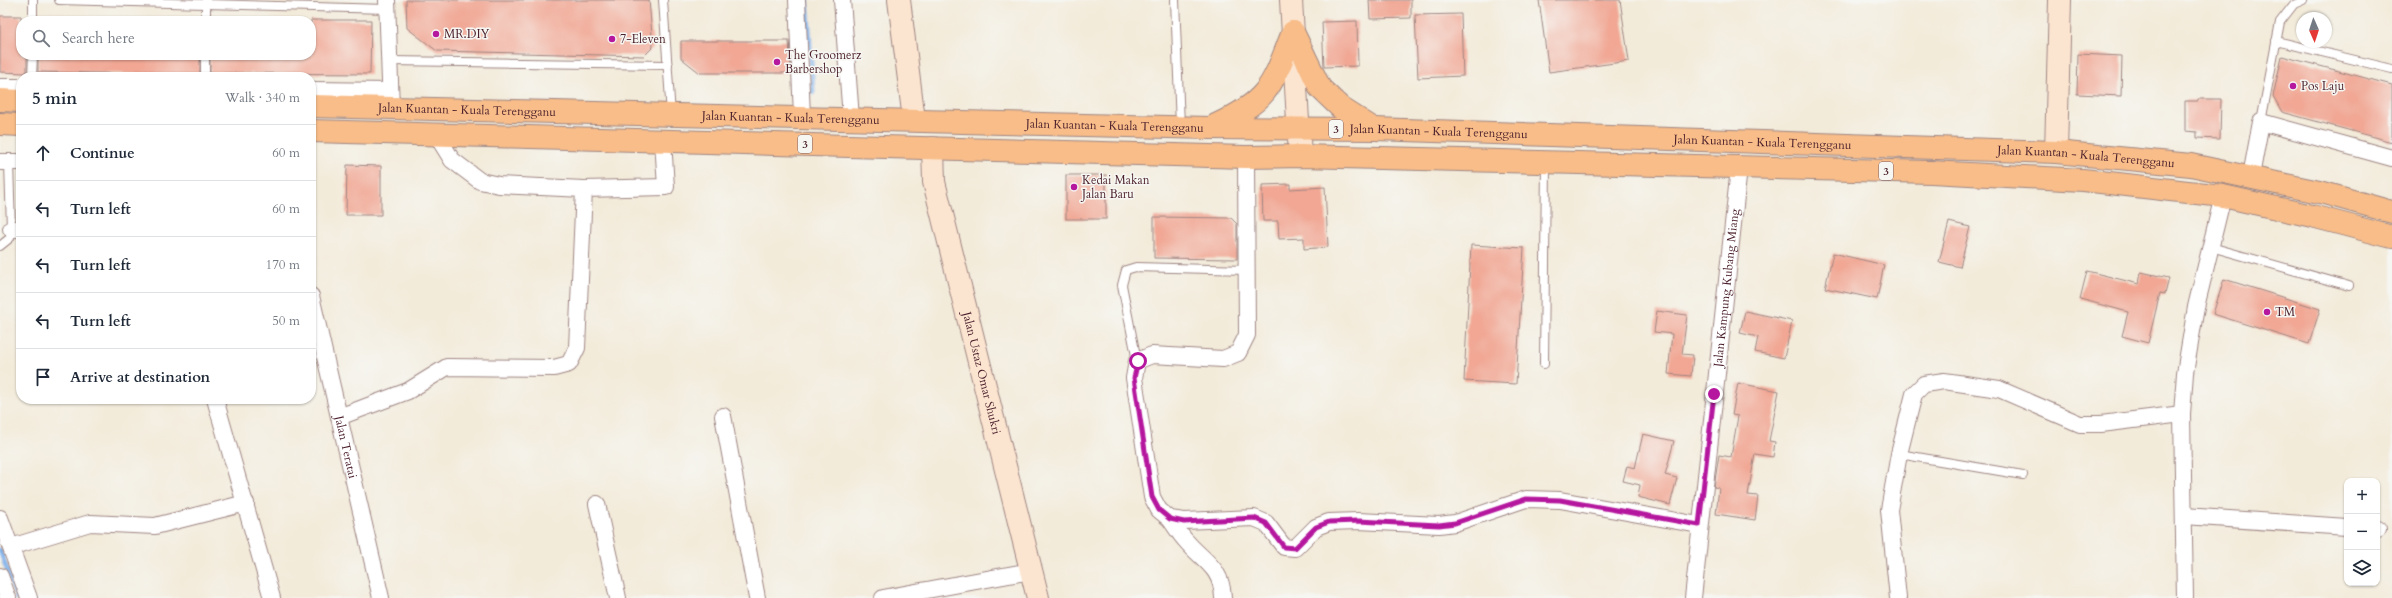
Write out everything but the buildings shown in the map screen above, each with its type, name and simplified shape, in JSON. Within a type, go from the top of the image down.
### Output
[{"type":"highway","points":[[1210,128],[1240,114],[1256,103],[1266,93],[1276,76],[1293,32]]},
{"type":"highway","points":[[1293,32],[1320,88],[1341,108],[1374,129]]},
{"type":"highway","points":[[0,100],[16,101]]},
{"type":"highway","name":"Jalan Kuantan - Kuala Terengganu","points":[[316,106],[390,100],[671,115],[802,116],[1210,128],[1374,129],[2056,152],[2191,165],[2251,176],[2392,212]]},
{"type":"highway","points":[[0,124],[16,125]]},
{"type":"highway","name":"Jalan Kuantan - Kuala Terengganu","points":[[316,131],[1246,157],[1300,156],[1931,172],[2083,180],[2223,196],[2312,216],[2392,237]]},
{"type":"street","points":[[797,0],[802,116]]},
{"type":"street","points":[[842,0],[851,118]]},
{"type":"street","points":[[899,0],[914,120]]},
{"type":"street","points":[[1291,0],[1300,156]]},
{"type":"street","points":[[2056,152],[2060,0]]},
{"type":"street","points":[[316,91],[390,100],[387,5]]},
{"type":"street","points":[[0,87],[16,87]]},
{"type":"street","points":[[2251,176],[2261,122],[2392,158]]},
{"type":"street","points":[[436,134],[452,160],[480,181],[499,185],[584,188],[666,187],[663,141]]},
{"type":"street","name":"Jalan Ustaz Omar Shukri","points":[[934,148],[934,182],[1038,598]]},
{"type":"street","points":[[1223,598],[1222,590],[1214,570],[1206,558],[1187,542],[1170,519],[1159,510],[1152,497],[1134,378],[1138,361],[1152,355],[1223,359],[1238,353],[1246,335],[1246,157]]},
{"type":"street","name":"Jalan Kampung Kubang Miang","points":[[1692,598],[1740,168]]},
{"type":"street","points":[[339,417],[408,391],[448,367],[554,368],[569,364],[577,348],[584,188]]},
{"type":"street","points":[[2185,598],[2182,414],[2185,373],[2196,307],[2223,196]]},
{"type":"street","name":"Jalan Teratai","points":[[316,318],[381,598]]},
{"type":"street","points":[[1898,598],[1889,510],[1899,454],[1914,394],[1924,384],[1944,381],[1999,389],[2080,424],[2112,423],[2182,414]]},
{"type":"street","points":[[216,404],[272,598]]},
{"type":"street","points":[[723,416],[757,598]]},
{"type":"street","points":[[1170,519],[1184,522],[1254,518],[1266,523],[1284,547],[1295,548],[1316,527],[1329,522],[1358,521],[1439,525],[1455,523],[1526,499],[1560,500],[1699,525]]},
{"type":"street","points":[[10,547],[90,523],[155,526],[246,503]]},
{"type":"street","points":[[597,504],[618,598]]},
{"type":"street","points":[[2184,516],[2344,527]]},
{"type":"street","points":[[0,518],[29,598]]},
{"type":"street","points":[[883,598],[1031,571]]},
{"type":"street","points":[[0,576],[8,598]]},
{"type":"lane","points":[[33,0],[33,16]]},
{"type":"lane","points":[[59,0],[387,5]]},
{"type":"lane","points":[[663,0],[671,115]]},
{"type":"lane","points":[[1175,0],[1180,127]]},
{"type":"lane","points":[[2261,122],[2280,22],[2294,4],[2302,0]]},
{"type":"lane","points":[[206,2],[206,16]]},
{"type":"lane","points":[[2276,41],[2392,69]]},
{"type":"lane","points":[[32,60],[32,72]]},
{"type":"lane","points":[[205,60],[205,72]]},
{"type":"lane","points":[[389,61],[668,65]]},
{"type":"lane","points":[[0,246],[10,238],[16,229],[10,162]]},
{"type":"lane","points":[[1544,364],[1546,163]]},
{"type":"lane","points":[[2211,247],[2349,286]]},
{"type":"lane","points":[[1138,361],[1122,285],[1126,270],[1136,267],[1246,270]]},
{"type":"lane","points":[[1899,454],[2023,475]]},
{"type":"waterway","points":[[807,0],[813,92]]},
{"type":"waterway","points":[[0,550],[17,598]]},
{"type":"place","name":"MR.DIY","points":[[436,34]]},
{"type":"place","name":"7-Eleven","points":[[612,39]]},
{"type":"place","name":"The Groomerz Barbershop","points":[[777,62]]},
{"type":"place","name":"Pos Laju","points":[[2293,86]]},
{"type":"place","name":"Kedai Makan Jalan Baru","points":[[1074,187]]},
{"type":"place","name":"TM","points":[[2267,312]]},
{"type":"route","points":[[1138,361],[1134,378],[1152,497],[1159,510],[1170,519],[1184,522],[1254,518],[1266,523],[1284,547],[1295,548],[1316,527],[1329,522],[1358,521],[1439,525],[1455,523],[1526,499],[1560,500],[1699,525],[1714,394]]}]
